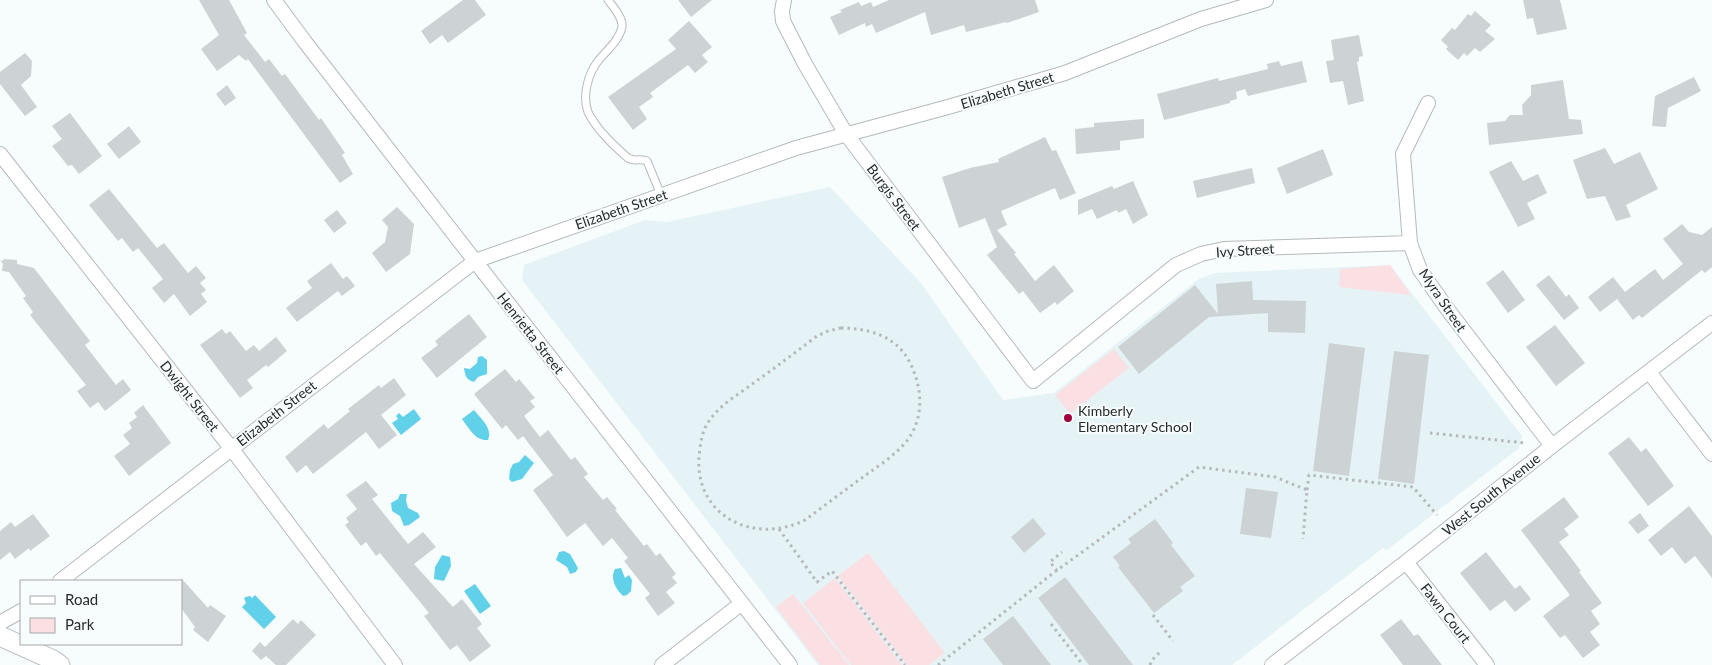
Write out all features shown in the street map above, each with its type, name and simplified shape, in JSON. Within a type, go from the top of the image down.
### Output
[{"type":"street","name":"Henrietta Street","points":[[274,0],[474,261],[790,665]]},
{"type":"street","name":"Burgis Street","points":[[784,0],[783,21],[805,64],[846,134],[1034,381]]},
{"type":"street","name":"Elizabeth Street","points":[[61,580],[474,261],[796,148],[1065,73],[1200,19],[1266,0]]},
{"type":"street","name":"Myra Street","points":[[1428,103],[1403,154],[1410,243],[1420,270],[1448,310],[1552,446]]},
{"type":"street","name":"Dwight Street","points":[[0,154],[231,448],[395,665]]},
{"type":"street","name":"Ivy Street","points":[[1034,381],[1176,265],[1201,254],[1224,249],[1410,243]]},
{"type":"street","name":"West South Avenue","points":[[1272,665],[1712,323]]},
{"type":"street","points":[[1649,372],[1712,454]]},
{"type":"street","name":"Fawn Court","points":[[1406,562],[1486,665]]},
{"type":"street","points":[[662,665],[742,603]]},
{"type":"street","points":[[0,623],[20,612]]},
{"type":"street","points":[[0,636],[60,665]]},
{"type":"lane","points":[[608,0],[620,18],[622,27],[614,43],[597,62],[590,74],[586,89],[588,112],[599,128],[628,158],[631,160],[643,159],[647,162],[661,195]]},
{"type":"path","points":[[853,328],[867,330],[884,337],[902,350],[912,366],[917,379],[920,406],[912,434],[896,452],[805,520],[779,529],[763,530],[748,528],[721,513],[710,501],[702,486],[698,467],[700,445],[706,428],[720,408],[816,336],[828,331],[853,328]]},
{"type":"path","points":[[1430,433],[1526,444]]},
{"type":"path","points":[[938,665],[1057,571],[1199,467],[1275,478],[1307,490]]},
{"type":"path","points":[[1304,539],[1309,475],[1413,487],[1437,515]]},
{"type":"path","points":[[779,529],[818,582],[832,571],[905,665]]},
{"type":"path","points":[[1057,571],[1050,562],[1062,552]]},
{"type":"path","points":[[1153,615],[1173,641]]},
{"type":"path","points":[[1051,624],[1083,665]]},
{"type":"path","points":[[1150,665],[1152,660],[1161,651]]},
{"type":"shaded area","name":"Kimberly Elementary School","points":[[830,187],[920,282],[1003,400],[1054,393],[1199,279],[1215,273],[1390,265],[1522,436],[1519,448],[1387,550],[1383,548],[1232,665],[818,665],[522,280],[524,265],[645,220],[667,222]]},
{"type":"green space","points":[[1390,265],[1411,295],[1339,287],[1340,269]]},
{"type":"green space","points":[[1114,349],[1129,368],[1070,414],[1055,395]]},
{"type":"green space","points":[[868,553],[945,653],[929,665],[907,665],[838,576]]},
{"type":"green space","points":[[835,578],[902,665],[851,665],[803,603]]},
{"type":"green space","points":[[793,594],[849,665],[820,665],[776,607]]},
{"type":"water","points":[[482,356],[487,360],[487,374],[478,377],[474,382],[471,381],[466,377],[464,368],[470,369],[477,363],[478,357]]},
{"type":"water","points":[[414,409],[421,419],[401,435],[392,423],[398,419],[396,416],[399,413],[403,417]]},
{"type":"water","points":[[474,410],[488,428],[488,440],[483,440],[476,436],[462,419]]},
{"type":"water","points":[[525,455],[534,463],[522,479],[512,482],[509,479],[510,470],[513,464],[519,462]]},
{"type":"water","points":[[400,494],[407,494],[408,508],[418,513],[420,517],[409,525],[404,526],[400,516],[392,511],[391,503],[398,499]]},
{"type":"water","points":[[564,551],[570,554],[578,568],[576,572],[570,574],[567,567],[556,560],[559,552]]},
{"type":"water","points":[[442,555],[450,557],[451,566],[444,581],[434,579],[435,567]]},
{"type":"water","points":[[621,568],[625,578],[629,575],[632,580],[631,591],[623,596],[613,580],[615,569]]},
{"type":"water","points":[[475,584],[491,606],[480,614],[464,591]]},
{"type":"water","points":[[255,595],[276,617],[264,629],[242,607],[246,603],[244,598],[250,596],[252,598]]},
{"type":"building","points":[[199,0],[229,0],[247,33],[244,35],[265,62],[269,59],[282,76],[285,74],[319,120],[321,118],[345,153],[342,155],[353,174],[340,183],[248,59],[246,61],[239,55],[217,71],[201,49],[219,35]]},
{"type":"building","points":[[463,0],[475,0],[486,15],[448,43],[442,35],[430,44],[421,31]]},
{"type":"building","points":[[678,0],[712,0],[691,17]]},
{"type":"building","points":[[889,0],[1035,0],[1039,12],[1007,23],[966,32],[964,25],[931,35],[925,12],[876,33],[872,24],[866,27],[865,23],[839,35],[830,17],[842,12],[840,10],[859,2],[861,6],[871,2],[873,7]]},
{"type":"building","points":[[1523,0],[1560,0],[1567,29],[1537,35],[1533,18],[1527,19]]},
{"type":"building","points":[[1475,11],[1491,25],[1485,31],[1495,39],[1480,52],[1475,48],[1467,56],[1464,53],[1458,60],[1446,49],[1448,47],[1441,40],[1452,28],[1455,30],[1468,14],[1471,16]]},
{"type":"building","points":[[689,21],[712,47],[702,55],[708,62],[695,73],[688,65],[650,93],[653,97],[639,107],[647,119],[633,130],[608,97],[676,49],[668,40]]},
{"type":"building","points":[[1359,35],[1363,56],[1359,57],[1357,62],[1364,101],[1348,105],[1343,81],[1330,83],[1326,61],[1334,60],[1331,40]]},
{"type":"building","points":[[25,53],[32,61],[31,76],[21,85],[37,107],[25,116],[0,84],[0,72]]},
{"type":"building","points":[[1279,61],[1281,66],[1302,61],[1307,82],[1248,96],[1245,89],[1236,92],[1237,99],[1230,101],[1230,103],[1164,120],[1157,94],[1218,78],[1219,81],[1268,69],[1267,64]]},
{"type":"building","points":[[1694,77],[1701,91],[1668,108],[1666,127],[1652,126],[1655,96]]},
{"type":"building","points":[[1563,80],[1569,119],[1581,120],[1583,134],[1489,145],[1487,123],[1505,121],[1510,115],[1523,115],[1522,105],[1531,95],[1531,85]]},
{"type":"building","points":[[227,85],[236,98],[225,106],[216,94]]},
{"type":"building","points":[[70,113],[102,156],[79,174],[72,165],[68,166],[52,146],[62,139],[52,126]]},
{"type":"building","points":[[1144,119],[1144,138],[1120,141],[1120,150],[1076,154],[1075,129],[1094,127],[1094,123]]},
{"type":"building","points":[[129,126],[141,142],[119,159],[107,144]]},
{"type":"building","points":[[1045,137],[1052,151],[1056,150],[1076,193],[1060,200],[1055,188],[1001,211],[1007,225],[997,230],[1035,281],[1054,265],[1074,291],[1057,305],[1055,302],[1040,313],[1023,291],[1019,294],[987,255],[997,247],[985,218],[959,228],[942,177],[970,168],[999,162],[998,159]]},
{"type":"building","points":[[1605,148],[1614,164],[1640,152],[1658,189],[1626,205],[1631,217],[1616,221],[1605,196],[1587,199],[1573,160]]},
{"type":"building","points":[[1323,149],[1333,175],[1287,194],[1277,168]]},
{"type":"building","points":[[1511,161],[1523,181],[1538,174],[1547,193],[1527,203],[1535,219],[1518,227],[1489,172]]},
{"type":"building","points":[[1252,168],[1255,183],[1197,198],[1193,181]]},
{"type":"building","points":[[1133,181],[1148,215],[1133,224],[1126,209],[1118,213],[1117,210],[1097,219],[1092,209],[1078,215],[1078,200],[1112,186],[1114,189]]},
{"type":"building","points":[[109,189],[157,248],[164,243],[188,273],[196,266],[206,278],[200,283],[206,290],[201,294],[207,302],[190,316],[174,294],[164,303],[152,288],[163,279],[138,248],[133,252],[122,238],[118,241],[89,205]]},
{"type":"building","points":[[397,207],[414,224],[410,254],[386,272],[372,253],[385,242],[388,227],[382,220]]},
{"type":"building","points":[[337,210],[347,223],[334,233],[324,220]]},
{"type":"building","points":[[1682,224],[1689,232],[1702,235],[1712,227],[1712,267],[1705,273],[1702,270],[1642,318],[1639,315],[1633,320],[1617,299],[1600,312],[1588,297],[1613,277],[1625,292],[1655,269],[1663,280],[1683,264],[1663,239]]},
{"type":"building","points":[[3,259],[17,260],[17,264],[34,268],[90,341],[85,345],[116,385],[123,379],[131,390],[105,411],[98,402],[90,408],[77,391],[86,385],[30,315],[33,312],[23,298],[26,296],[9,272],[2,271],[3,264],[0,260],[3,261]]},
{"type":"building","points":[[331,263],[343,279],[347,276],[355,286],[342,296],[338,291],[297,322],[286,308],[312,288],[307,281]]},
{"type":"building","points":[[1503,270],[1525,300],[1508,313],[1486,283]]},
{"type":"building","points":[[1549,275],[1566,297],[1569,294],[1579,308],[1564,320],[1536,285]]},
{"type":"building","points":[[1252,281],[1253,300],[1306,301],[1305,333],[1268,332],[1268,313],[1209,317],[1139,374],[1118,347],[1195,285],[1218,314],[1216,284]]},
{"type":"building","points":[[469,314],[487,337],[437,378],[421,358],[438,345],[435,341]]},
{"type":"building","points":[[1555,325],[1585,363],[1556,386],[1526,347]]},
{"type":"building","points":[[222,329],[226,334],[230,331],[246,351],[254,345],[259,351],[276,337],[287,351],[268,367],[266,365],[247,380],[253,388],[240,398],[200,345]]},
{"type":"building","points":[[1329,343],[1365,348],[1349,476],[1313,471]]},
{"type":"building","points":[[1394,351],[1429,355],[1414,484],[1378,479]]},
{"type":"building","points":[[505,369],[516,382],[519,379],[535,398],[530,401],[535,407],[524,416],[540,437],[548,430],[571,460],[575,457],[588,474],[584,477],[603,500],[607,497],[644,546],[647,544],[656,556],[660,553],[676,574],[672,577],[677,583],[666,592],[675,603],[658,616],[645,598],[650,594],[624,561],[628,558],[612,538],[603,546],[585,523],[567,537],[533,490],[553,475],[523,436],[518,440],[506,425],[502,429],[474,394]]},
{"type":"building","points":[[394,378],[406,395],[381,415],[397,435],[379,449],[366,432],[313,474],[306,465],[297,473],[285,457],[324,424],[328,429],[350,411],[348,409],[379,385],[381,388]]},
{"type":"building","points":[[143,405],[171,443],[129,476],[114,456],[130,444],[123,435],[132,428],[129,423],[137,417],[134,413]]},
{"type":"building","points":[[1629,437],[1641,452],[1646,448],[1674,486],[1648,506],[1608,453]]},
{"type":"building","points":[[366,481],[378,495],[372,499],[408,544],[423,532],[436,547],[414,564],[453,607],[462,599],[482,624],[477,628],[491,646],[470,662],[457,645],[450,650],[424,616],[429,613],[380,553],[376,556],[366,542],[361,546],[345,525],[349,522],[346,518],[357,509],[346,495]]},
{"type":"building","points":[[1246,488],[1278,492],[1271,538],[1240,534]]},
{"type":"building","points":[[1564,497],[1579,517],[1564,529],[1569,535],[1559,542],[1602,603],[1591,611],[1600,624],[1590,632],[1600,645],[1583,658],[1565,635],[1560,638],[1543,616],[1570,595],[1521,530]]},
{"type":"building","points":[[1689,506],[1712,536],[1712,578],[1695,556],[1685,564],[1672,547],[1661,556],[1648,540]]},
{"type":"building","points":[[1640,513],[1649,526],[1638,534],[1628,522]]},
{"type":"building","points":[[33,514],[50,536],[30,551],[29,548],[15,559],[10,552],[0,560],[0,531],[11,522],[15,527]]},
{"type":"building","points":[[1033,518],[1046,534],[1024,553],[1011,537]]},
{"type":"building","points":[[1155,519],[1173,543],[1171,545],[1195,576],[1180,587],[1183,591],[1154,613],[1118,567],[1120,566],[1113,557],[1131,543],[1128,539]]},
{"type":"building","points":[[1486,552],[1515,589],[1520,585],[1531,599],[1515,612],[1505,600],[1490,611],[1460,573]]},
{"type":"building","points":[[1065,577],[1133,665],[1089,665],[1038,598]]},
{"type":"building","points":[[181,578],[208,608],[210,605],[226,616],[208,642],[193,630],[195,627],[182,609]]},
{"type":"building","points":[[1013,616],[1051,665],[1003,665],[983,639]]},
{"type":"building","points":[[293,619],[298,624],[301,620],[316,635],[286,665],[276,665],[266,656],[261,660],[252,651],[260,642],[265,647]]},
{"type":"building","points":[[1401,619],[1414,636],[1418,634],[1442,665],[1403,665],[1380,635]]},
{"type":"place","name":"Kimberly Elementary School","points":[[1068,418]]}]
